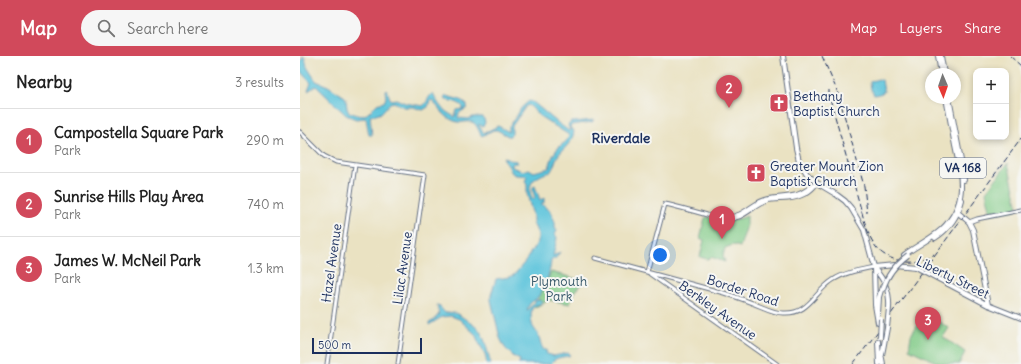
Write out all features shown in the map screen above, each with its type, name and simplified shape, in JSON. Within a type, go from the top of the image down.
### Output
[{"type":"main road","points":[[783,56],[797,154],[801,166],[806,174],[817,183],[841,198],[850,208],[866,234],[874,267],[875,300],[880,321]]},
{"type":"main road","points":[[939,56],[942,68]]},
{"type":"main road","name":"VA 168","points":[[947,104],[961,178],[961,193],[957,211]]},
{"type":"main road","name":"VA 168","points":[[879,364],[879,297],[887,275],[892,267],[906,255],[941,230],[961,205],[964,191],[964,176],[950,104]]},
{"type":"main road","points":[[957,211],[969,222],[974,233],[988,305]]},
{"type":"main road","name":"Liberty Street","points":[[874,267],[895,265],[916,267],[988,305],[1021,318]]},
{"type":"main road","points":[[874,267],[886,286],[889,298],[887,328],[882,355]]},
{"type":"main road","name":"VA 168","points":[[879,339],[883,364]]},
{"type":"street","points":[[300,132],[327,158],[336,162],[355,165]]},
{"type":"street","name":"Lilac Avenue","points":[[355,165],[425,175],[398,364]]},
{"type":"street","name":"Hazel Avenue","points":[[327,364],[355,165]]},
{"type":"street","points":[[594,258],[647,272],[665,204],[721,219],[736,218],[741,217],[767,201],[800,197],[815,188],[817,183]]},
{"type":"street","points":[[969,222],[1021,210]]},
{"type":"street","name":"Border Road","points":[[657,276],[735,296],[774,312],[787,313],[797,312],[805,308],[827,285],[837,278],[846,274],[874,267]]},
{"type":"street","name":"Berkley Avenue","points":[[647,272],[657,276],[777,364]]},
{"type":"green space","points":[[1008,163],[1018,207],[1016,210],[991,214],[986,192]]},
{"type":"green space","points":[[747,216],[747,225],[740,247],[733,245],[725,248],[723,256],[725,262],[711,257],[707,259],[700,257],[704,240],[700,238],[705,218],[727,220]]},
{"type":"green space","name":"Plymouth Park","points":[[551,272],[577,279],[581,284],[574,292],[570,304],[549,300],[534,308]]},
{"type":"green space","points":[[925,313],[949,328],[943,337],[965,352],[959,364],[940,364],[909,349],[911,335]]},
{"type":"water","points":[[303,57],[305,58],[307,67],[316,81],[328,86],[345,97],[349,112],[360,116],[367,114],[377,104],[384,102],[386,98],[386,89],[391,100],[396,99],[405,103],[423,106],[433,93],[441,107],[455,117],[457,110],[463,109],[463,107],[444,98],[446,96],[461,100],[467,105],[467,108],[459,113],[458,118],[468,119],[473,117],[483,117],[485,122],[484,125],[482,126],[478,124],[484,133],[498,126],[509,132],[509,127],[521,108],[529,101],[533,102],[569,131],[568,125],[571,122],[594,120],[592,122],[571,125],[570,128],[574,131],[572,139],[557,157],[550,172],[537,177],[532,183],[530,189],[532,199],[535,198],[533,187],[535,186],[540,200],[544,198],[544,203],[542,202],[542,205],[545,206],[546,209],[549,209],[557,231],[555,234],[557,238],[553,256],[560,252],[555,259],[551,261],[550,270],[545,285],[527,310],[536,300],[542,301],[542,303],[533,307],[531,317],[533,327],[538,334],[542,346],[544,350],[547,350],[547,354],[554,356],[568,353],[570,355],[569,356],[556,359],[551,364],[518,364],[520,363],[520,360],[514,357],[505,348],[500,338],[491,295],[496,279],[514,275],[529,257],[530,253],[538,242],[538,234],[533,223],[533,216],[527,194],[527,185],[525,181],[527,177],[513,174],[503,157],[509,160],[517,161],[517,163],[512,164],[512,167],[522,171],[529,169],[534,172],[549,168],[555,152],[566,141],[569,135],[539,116],[528,105],[512,126],[512,134],[510,136],[497,130],[493,130],[482,136],[474,123],[458,122],[450,119],[432,100],[430,101],[428,107],[423,110],[413,107],[404,107],[394,102],[390,103],[381,113],[370,116],[372,135],[369,135],[366,118],[356,119],[346,115],[316,86],[308,91],[311,83],[300,71],[300,63]]},
{"type":"water","points":[[879,79],[882,80],[884,92],[874,95],[870,82]]},
{"type":"water","points":[[437,305],[445,313],[458,314],[478,329],[485,341],[491,364],[487,364],[485,354],[474,333],[459,319],[451,316],[442,317],[429,325],[429,323],[439,314]]},
{"type":"railway","points":[[822,56],[838,93],[864,186],[867,213]]},
{"type":"railway","points":[[1010,56],[1021,66]]},
{"type":"railway","points":[[829,90],[829,95],[864,220],[874,244],[882,253],[896,260],[920,260],[934,254]]},
{"type":"railway","points":[[853,364],[1021,139]]},
{"type":"place","name":"Bethany Baptist Church","points":[[779,103]]},
{"type":"place","name":"Sunrise Hills Play Area","points":[[729,108]]},
{"type":"place","name":"Greater Mount Zion Baptist Church","points":[[756,173]]},
{"type":"place","name":"Campostella Square Park","points":[[722,239]]},
{"type":"place","name":"James W. McNeil Park","points":[[928,340]]},
{"type":"district","name":"Riverdale","points":[[621,138]]}]
